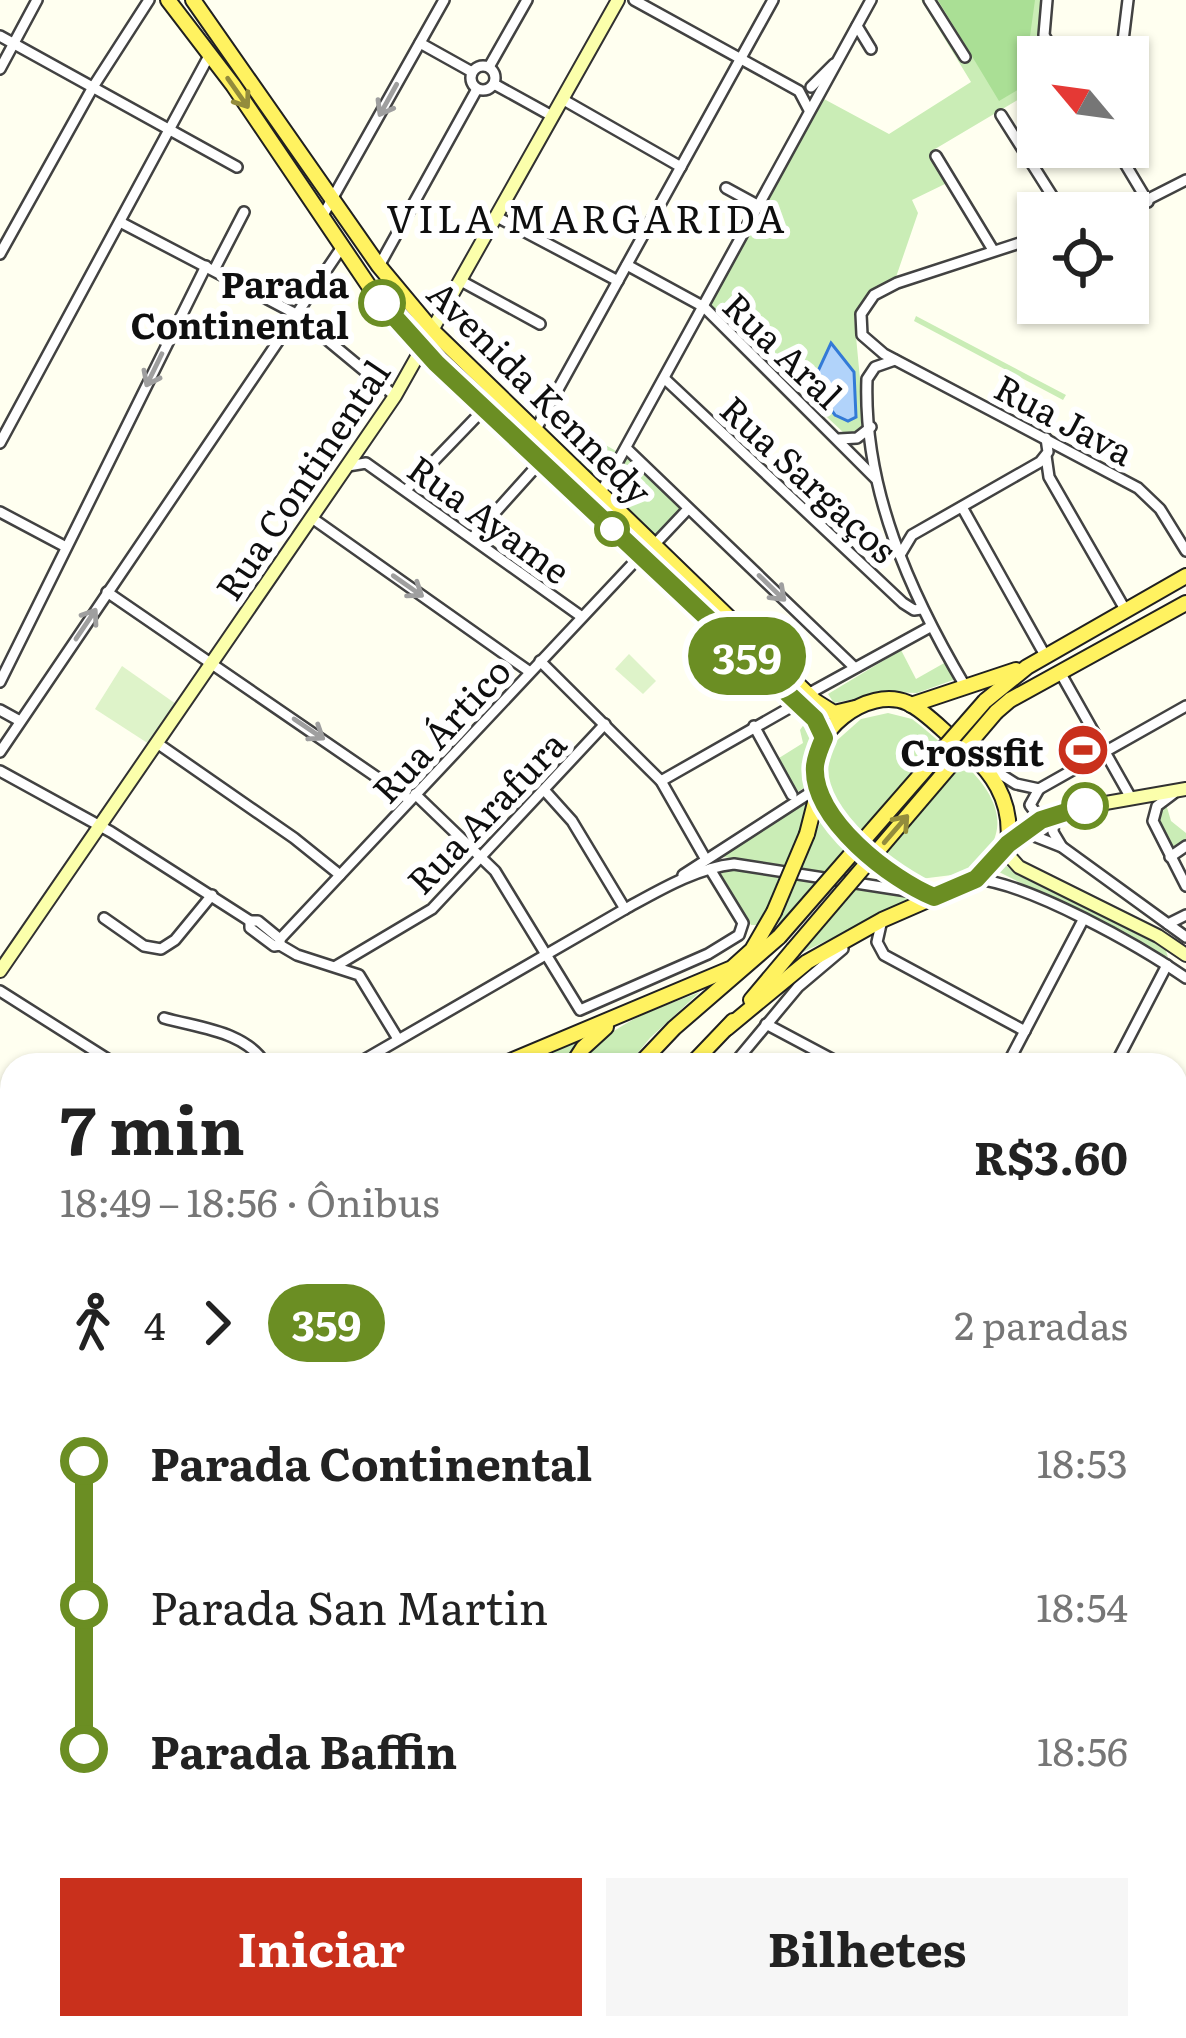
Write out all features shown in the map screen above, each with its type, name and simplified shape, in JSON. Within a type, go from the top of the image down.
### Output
[{"type":"main road","name":"Avenida Kennedy","points":[[168,0],[382,303],[423,350],[640,556],[803,699],[834,712],[855,708]]},
{"type":"main road","name":"Avenida Kennedy","points":[[193,0],[379,266],[434,332],[654,545],[803,699],[824,738]]},
{"type":"main road","points":[[930,895],[891,875],[853,841],[819,787],[815,764],[824,738],[855,708],[881,701],[911,705],[1027,667],[1186,576]]},
{"type":"main road","points":[[703,1053],[991,707],[1061,674],[1186,603]]},
{"type":"main road","points":[[650,1053],[779,937],[1027,667]]},
{"type":"main road","points":[[727,1028],[807,962],[930,895],[976,879],[1008,844],[1006,803],[977,758],[911,705]]},
{"type":"main road","points":[[530,1053],[732,968],[752,950],[807,834],[819,787]]},
{"type":"main road","points":[[581,1053],[619,1016]]},
{"type":"street","points":[[0,69],[37,0]]},
{"type":"street","points":[[0,254],[93,87],[149,0]]},
{"type":"street","points":[[322,217],[444,0]]},
{"type":"street","points":[[489,68],[527,0]]},
{"type":"street","name":"Rua Continental","points":[[0,971],[395,395],[618,0]]},
{"type":"street","points":[[634,0],[818,98]]},
{"type":"street","points":[[473,537],[539,459],[535,431],[773,0]]},
{"type":"street","points":[[928,0],[965,57]]},
{"type":"street","points":[[1045,36],[1047,0]]},
{"type":"street","points":[[1124,36],[1128,0]]},
{"type":"street","points":[[600,494],[868,1]]},
{"type":"street","points":[[857,26],[871,49]]},
{"type":"street","points":[[0,36],[237,167]]},
{"type":"street","points":[[420,43],[472,72]]},
{"type":"street","points":[[0,443],[210,54]]},
{"type":"street","points":[[805,89],[838,60]]},
{"type":"street","points":[[472,72],[489,68],[494,84]]},
{"type":"street","points":[[472,72],[477,89]]},
{"type":"street","points":[[477,89],[494,84]]},
{"type":"street","points":[[494,84],[552,116]]},
{"type":"street","points":[[379,266],[477,89]]},
{"type":"street","points":[[805,89],[808,115]]},
{"type":"street","points":[[562,99],[681,167]]},
{"type":"street","points":[[1001,115],[1050,192]]},
{"type":"street","points":[[936,156],[993,250]]},
{"type":"street","points":[[1149,201],[1186,180]]},
{"type":"street","points":[[726,188],[759,206]]},
{"type":"street","points":[[0,682],[210,268],[244,212]]},
{"type":"street","points":[[497,217],[618,281]]},
{"type":"street","points":[[120,222],[296,314],[395,395]]},
{"type":"street","points":[[895,360],[869,345],[862,335],[860,319],[870,299],[897,284],[1017,243]]},
{"type":"street","points":[[0,752],[342,248]]},
{"type":"street","name":"Rua Aral","points":[[626,265],[704,307],[878,482]]},
{"type":"street","points":[[461,281],[540,324]]},
{"type":"street","points":[[895,360],[875,367],[868,376],[878,482],[899,556],[921,609],[964,686]]},
{"type":"street","name":"Rua Java","points":[[895,360],[1144,492],[1186,550]]},
{"type":"street","name":"Rua Sargaços","points":[[665,379],[890,591],[912,609],[921,609]]},
{"type":"street","points":[[406,490],[485,408]]},
{"type":"street","name":"Rua Aral","points":[[839,440],[857,438],[871,427]]},
{"type":"street","points":[[1046,438],[1049,477],[1126,611]]},
{"type":"street","name":"Rua Ayame","points":[[362,445],[366,463],[583,617]]},
{"type":"street","points":[[626,448],[854,667]]},
{"type":"street","points":[[890,527],[904,536],[912,535],[1046,456]]},
{"type":"street","name":"Rua Ayame","points":[[348,466],[366,463]]},
{"type":"street","points":[[1031,468],[1049,477]]},
{"type":"street","points":[[962,507],[1046,657]]},
{"type":"street","points":[[654,545],[688,509]]},
{"type":"street","points":[[0,512],[66,548]]},
{"type":"street","points":[[312,518],[530,672]]},
{"type":"street","points":[[899,556],[912,535]]},
{"type":"street","name":"Rua Ártico","points":[[280,942],[640,556]]},
{"type":"street","points":[[107,592],[412,797],[483,857],[575,1008],[582,1010],[708,954],[744,926],[661,781],[541,662]]},
{"type":"street","points":[[661,781],[930,627]]},
{"type":"street","points":[[1061,674],[1131,798]]},
{"type":"street","points":[[1062,847],[1047,817],[1030,805],[1040,789],[1186,706]]},
{"type":"street","points":[[0,710],[20,721]]},
{"type":"street","name":"Rua Arafura","points":[[336,966],[432,909],[605,724]]},
{"type":"street","points":[[754,726],[792,795]]},
{"type":"street","points":[[158,743],[340,875]]},
{"type":"street","points":[[977,758],[1016,784],[1040,789]]},
{"type":"street","points":[[0,772],[99,825],[250,921],[258,921],[295,954],[363,978]]},
{"type":"street","points":[[375,1053],[707,864],[819,787]]},
{"type":"street","points":[[1181,790],[1047,817],[1008,844],[1018,867],[1158,936],[1186,955]]},
{"type":"street","points":[[1181,790],[1160,801],[1153,816],[1156,833],[1186,886]]},
{"type":"street","points":[[545,791],[572,821],[625,909]]},
{"type":"street","points":[[1024,832],[1062,847],[1186,937]]},
{"type":"street","points":[[1170,856],[1186,847]]},
{"type":"street","points":[[707,864],[734,864],[930,895]]},
{"type":"street","points":[[976,879],[1000,883],[1083,920],[1186,978]]},
{"type":"street","points":[[104,918],[144,946],[161,949],[175,940],[212,895]]},
{"type":"street","points":[[1168,924],[1186,915]]},
{"type":"street","points":[[882,920],[877,942],[884,955],[1024,1031]]},
{"type":"street","points":[[1013,1053],[1083,920]]},
{"type":"street","points":[[743,1053],[808,976],[864,929]]},
{"type":"street","points":[[361,952],[363,978],[398,1039]]},
{"type":"street","points":[[1121,1053],[1167,965]]},
{"type":"street","points":[[0,991],[98,1053]]},
{"type":"street","points":[[164,1018],[242,1040],[258,1053]]},
{"type":"street","points":[[766,1024],[821,1053]]},
{"type":"green space","points":[[921,0],[1042,0],[1039,36],[1017,36],[1017,100],[930,152],[947,183],[912,200],[918,213],[896,277],[868,293],[854,315],[864,422],[856,433],[845,434],[709,306],[824,99],[889,134],[971,82]]},
{"type":"green space","points":[[938,0],[1035,0],[1030,36],[1017,36],[1017,90],[999,101]]},
{"type":"green space","points":[[916,316],[1066,395],[1063,400],[914,321]]},
{"type":"green space","points":[[591,437],[618,452],[600,484],[576,462]]},
{"type":"green space","points":[[628,455],[682,507],[654,537],[606,493]]},
{"type":"green space","points":[[901,650],[916,679],[946,662],[956,679],[917,693],[890,692],[834,703],[828,694]]},
{"type":"green space","points":[[629,654],[656,681],[643,694],[615,669]]},
{"type":"green space","points":[[122,666],[176,704],[149,744],[95,709]]},
{"type":"green space","points":[[888,713],[921,726],[988,792],[997,831],[988,851],[968,873],[920,879],[837,808],[826,774],[834,743],[861,719]]},
{"type":"green space","points":[[807,720],[813,743],[810,785],[797,792],[779,758],[803,743],[800,730]]},
{"type":"green space","points":[[809,802],[785,865],[715,856]]},
{"type":"green space","points":[[1166,804],[1171,821],[1186,833],[1186,842],[1170,854],[1155,822],[1157,809]]},
{"type":"green space","points":[[821,821],[846,849],[825,873],[800,868]]},
{"type":"green space","points":[[1003,863],[1016,874],[1165,948],[1168,957],[997,871]]},
{"type":"green space","points":[[724,868],[780,876],[760,925],[751,925],[721,874]]},
{"type":"green space","points":[[797,878],[818,883],[775,932]]},
{"type":"green space","points":[[856,888],[918,897],[799,954]]},
{"type":"green space","points":[[700,992],[638,1053],[590,1053],[619,1028]]},
{"type":"green space","points":[[583,1038],[575,1053],[546,1053]]},
{"type":"water","points":[[831,343],[854,372],[856,417],[848,421],[835,415],[812,384]]},
{"type":"bus line","name":"359","points":[[382,303],[436,363],[815,719],[824,738],[815,764],[819,787],[853,841],[891,875],[934,897],[961,888],[1041,820],[1085,806]]},
{"type":"place","name":"Parada Continental","points":[[382,303]]},
{"type":"place","name":"Crossfit","points":[[1083,750]]},
{"type":"district","name":"VILA MARGARIDA","points":[[587,216]]}]
